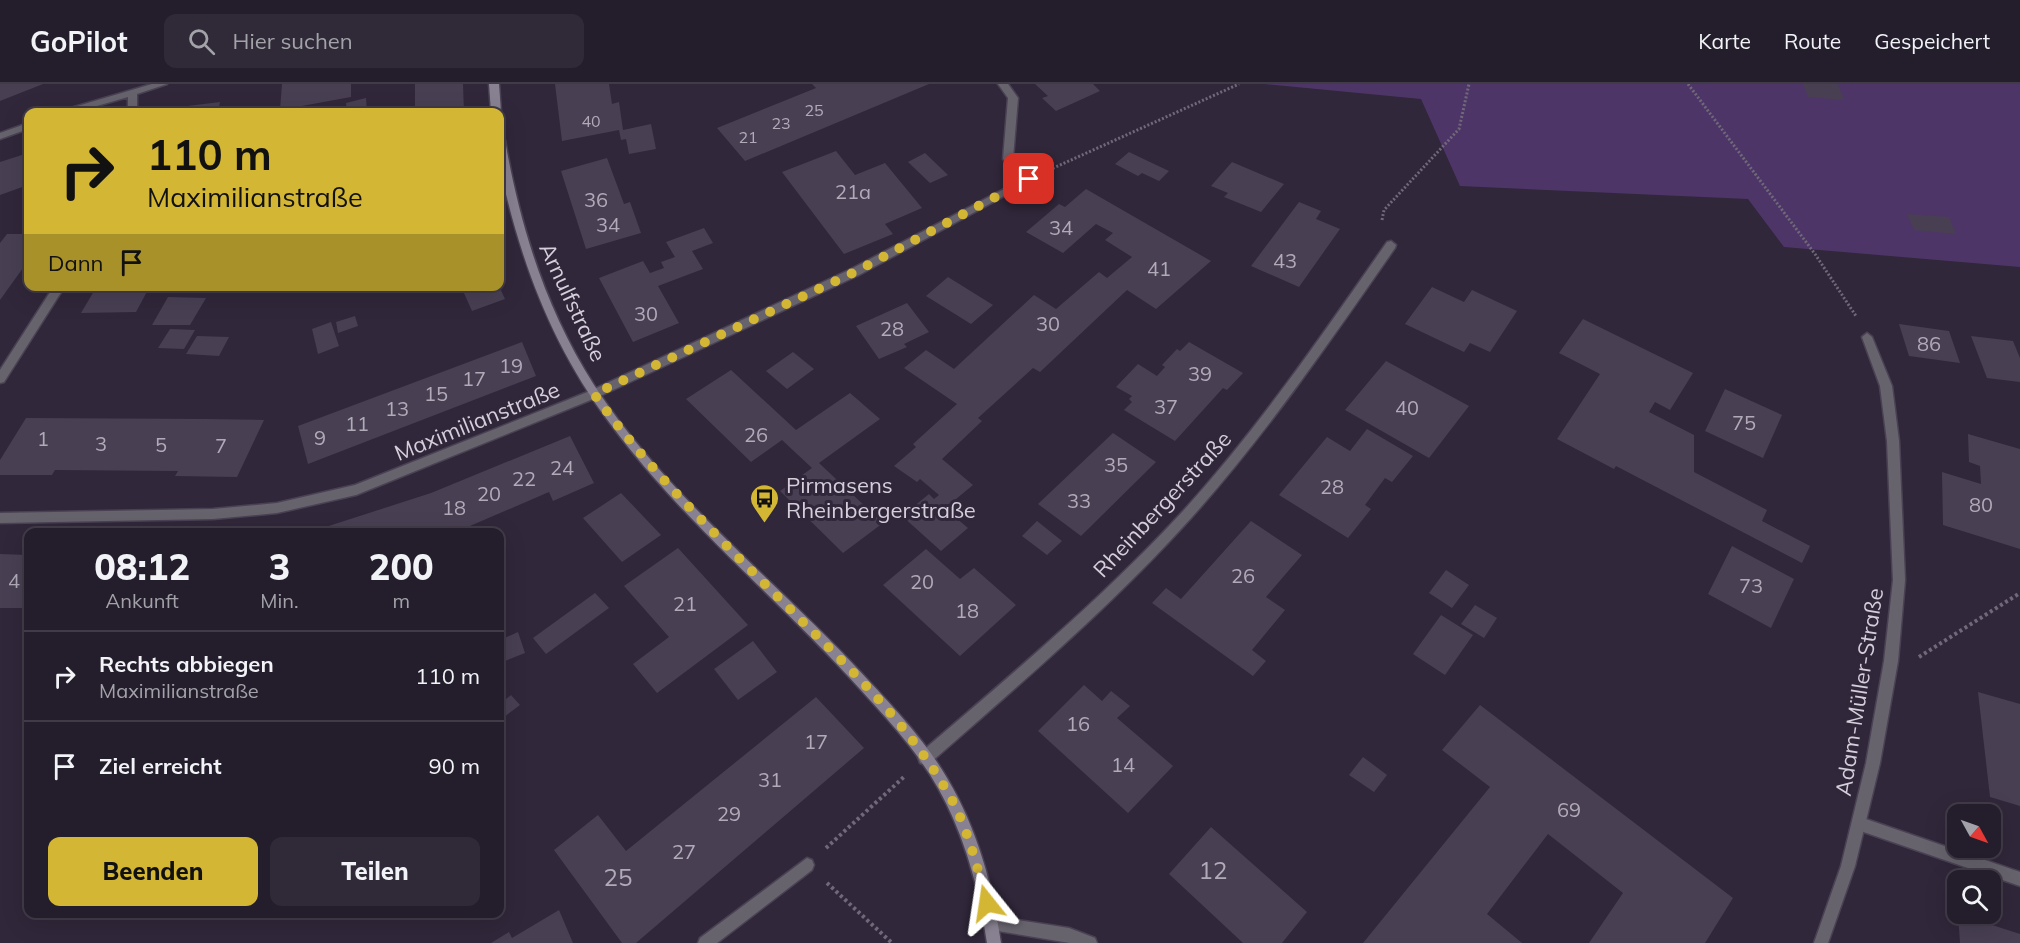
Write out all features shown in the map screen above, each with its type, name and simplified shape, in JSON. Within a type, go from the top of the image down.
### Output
[{"type":"street","points":[[80,108],[162,84]]},
{"type":"street","points":[[494,84],[496,108]]},
{"type":"street","points":[[1003,84],[1013,98],[1008,159],[1029,179]]},
{"type":"street","points":[[132,93],[133,108]]},
{"type":"street","points":[[0,136],[24,127]]},
{"type":"street","name":"Arnulfstraße","points":[[504,171],[507,195],[526,255],[574,361],[594,394],[634,447],[866,684],[925,758],[946,789],[971,844],[992,923]]},
{"type":"street","name":"Maximilianstraße","points":[[0,518],[213,513],[277,508],[356,490],[594,394],[855,272],[1029,179]]},
{"type":"street","name":"Rheinbergerstraße","points":[[925,758],[1120,583],[1187,514],[1239,453],[1310,362],[1391,245]]},
{"type":"street","points":[[0,379],[57,291]]},
{"type":"street","name":"Adam-Müller-Straße","points":[[1821,943],[1860,824],[1888,677],[1899,580],[1893,441],[1886,386],[1867,337]]},
{"type":"street","points":[[1860,824],[2020,879]]},
{"type":"street","points":[[705,943],[807,865]]},
{"type":"street","points":[[994,943],[992,923],[1069,935],[1090,943]]},
{"type":"path","points":[[1029,179],[1239,84]]},
{"type":"path","points":[[1391,245],[1380,229],[1384,210],[1437,156],[1459,129],[1469,84]]},
{"type":"path","points":[[1688,84],[1837,283],[1867,337]]},
{"type":"path","points":[[1888,677],[2020,593]]},
{"type":"path","points":[[892,943],[807,865],[925,758]]},
{"type":"shaded area","points":[[1264,84],[2020,84],[2020,267],[1784,247],[1748,199],[1460,186],[1421,99]]},
{"type":"building","points":[[0,84],[43,84],[0,101]]},
{"type":"building","points":[[282,84],[351,84],[351,97],[280,108]]},
{"type":"building","points":[[415,84],[463,84],[464,108],[415,108]]},
{"type":"building","points":[[555,84],[609,84],[612,104],[619,102],[623,130],[651,124],[656,149],[629,154],[626,139],[621,140],[619,130],[562,141]]},
{"type":"building","points":[[812,84],[929,84],[745,161],[717,128],[816,88]]},
{"type":"building","points":[[1035,84],[1093,84],[1100,91],[1056,111],[1042,98],[1048,96]]},
{"type":"building","points":[[1803,84],[1838,84],[1844,100],[1808,97]]},
{"type":"building","points":[[366,98],[367,108],[347,108],[346,103]]},
{"type":"building","points":[[220,102],[219,108],[171,108]]},
{"type":"building","points":[[836,151],[855,175],[885,163],[922,208],[885,224],[893,234],[844,254],[782,172]]},
{"type":"building","points":[[1129,152],[1169,171],[1159,181],[1142,173],[1138,176],[1115,164]]},
{"type":"building","points":[[925,153],[948,175],[930,183],[908,162]]},
{"type":"building","points":[[24,154],[24,186],[0,195],[0,162]]},
{"type":"building","points":[[607,158],[624,204],[630,202],[641,233],[586,249],[561,171]]},
{"type":"building","points":[[1232,162],[1284,184],[1261,212],[1224,197],[1228,193],[1211,186]]},
{"type":"building","points":[[1086,189],[1211,261],[1156,309],[1127,290],[1040,372],[1033,368],[978,418],[982,421],[942,459],[973,485],[950,504],[954,508],[949,512],[968,528],[941,551],[902,516],[929,494],[934,499],[939,495],[920,479],[917,482],[894,466],[916,447],[913,444],[957,404],[904,368],[926,350],[954,369],[1034,295],[1056,309],[1099,272],[1107,278],[1132,257],[1105,240],[1113,233],[1096,224],[1063,253],[1026,232],[1059,204],[1065,207]]},
{"type":"building","points":[[1299,202],[1321,211],[1316,219],[1340,229],[1299,287],[1251,266]]},
{"type":"building","points":[[1907,214],[1949,217],[1956,234],[1914,230]]},
{"type":"building","points":[[704,228],[713,243],[692,251],[703,269],[658,286],[679,323],[633,342],[599,278],[643,261],[650,273],[664,268],[661,262],[675,257],[666,242]]},
{"type":"building","points":[[24,232],[24,267],[0,300],[0,243],[7,234],[23,234]]},
{"type":"building","points":[[948,277],[993,305],[971,324],[926,296]]},
{"type":"building","points":[[1432,287],[1464,302],[1472,290],[1517,311],[1490,352],[1470,343],[1464,352],[1405,324]]},
{"type":"building","points":[[94,291],[147,291],[136,312],[81,313]]},
{"type":"building","points":[[463,291],[501,291],[505,299],[472,311]]},
{"type":"building","points":[[168,297],[206,298],[190,325],[152,325]]},
{"type":"building","points":[[907,303],[929,332],[904,344],[907,347],[879,359],[856,326]]},
{"type":"building","points":[[355,316],[358,326],[338,333],[336,322]]},
{"type":"building","points":[[1583,319],[1693,373],[1670,410],[1655,402],[1649,412],[1694,435],[1694,472],[1767,510],[1762,521],[1810,546],[1802,563],[1616,466],[1614,469],[1557,439],[1600,374],[1559,353]]},
{"type":"building","points":[[331,322],[339,346],[318,354],[312,329]]},
{"type":"building","points":[[1899,324],[1949,331],[1960,363],[1909,356]]},
{"type":"building","points":[[170,329],[195,330],[184,349],[158,348]]},
{"type":"building","points":[[197,336],[229,337],[219,356],[186,354]]},
{"type":"building","points":[[1971,336],[2013,341],[2020,358],[2020,382],[1987,378]]},
{"type":"building","points":[[522,342],[536,376],[308,464],[298,426]]},
{"type":"building","points":[[1189,342],[1243,373],[1227,390],[1223,388],[1175,441],[1124,410],[1132,402],[1129,399],[1132,396],[1116,387],[1138,364],[1157,376],[1165,367],[1162,365],[1177,349],[1180,351]]},
{"type":"building","points":[[793,352],[814,369],[787,389],[766,371]]},
{"type":"building","points":[[1386,361],[1469,406],[1429,458],[1345,410]]},
{"type":"building","points":[[731,370],[796,430],[850,393],[880,419],[819,463],[883,523],[843,553],[780,491],[812,468],[782,440],[751,462],[686,399]]},
{"type":"building","points":[[1725,389],[1782,415],[1763,458],[1705,431]]},
{"type":"building","points":[[26,418],[264,420],[237,477],[175,476],[178,471],[55,470],[52,475],[0,475],[0,460]]},
{"type":"building","points":[[1367,429],[1413,456],[1392,482],[1385,478],[1365,505],[1371,509],[1348,538],[1279,495],[1327,437],[1350,451]]},
{"type":"building","points":[[1113,433],[1156,462],[1081,536],[1038,504]]},
{"type":"building","points":[[1968,434],[2020,449],[2020,549],[1943,525],[1942,472],[1981,484],[1980,466],[1969,462]]},
{"type":"building","points":[[570,436],[594,483],[553,501],[549,492],[465,528],[322,528],[431,493]]},
{"type":"building","points":[[621,493],[661,535],[622,562],[583,518]]},
{"type":"building","points":[[1037,521],[1062,541],[1047,555],[1022,536]]},
{"type":"building","points":[[1251,521],[1302,555],[1266,597],[1285,610],[1252,650],[1266,661],[1253,676],[1152,603],[1166,588],[1181,599]]},
{"type":"building","points":[[1732,546],[1794,579],[1771,628],[1708,594]]},
{"type":"building","points":[[678,548],[748,625],[657,693],[633,664],[669,637],[624,586]]},
{"type":"building","points":[[926,549],[960,579],[974,568],[1016,605],[960,656],[883,585]]},
{"type":"building","points":[[0,554],[24,555],[24,608],[0,608]]},
{"type":"building","points":[[1446,570],[1469,585],[1452,608],[1429,593]]},
{"type":"building","points":[[595,593],[609,608],[546,654],[533,638]]},
{"type":"building","points":[[1475,605],[1497,618],[1484,638],[1461,624]]},
{"type":"building","points":[[1441,615],[1473,635],[1445,675],[1413,654]]},
{"type":"building","points":[[518,632],[525,653],[504,661],[504,638]]},
{"type":"building","points":[[753,641],[777,672],[738,700],[714,669]]},
{"type":"building","points":[[1084,685],[1102,701],[1111,691],[1130,706],[1117,718],[1173,766],[1128,813],[1038,731]]},
{"type":"building","points":[[1978,692],[2020,704],[2020,806],[1990,797]]},
{"type":"building","points":[[511,695],[520,705],[504,717],[504,701]]},
{"type":"building","points":[[816,697],[864,748],[636,943],[622,943],[554,850],[598,815],[626,851]]},
{"type":"building","points":[[1480,705],[1733,898],[1705,943],[1589,943],[1623,893],[1548,834],[1487,914],[1522,943],[1363,943],[1490,787],[1442,750]]},
{"type":"building","points":[[1363,757],[1387,775],[1374,792],[1349,775]]},
{"type":"building","points":[[1211,827],[1307,912],[1282,943],[1243,943],[1169,874]]},
{"type":"building","points":[[559,910],[573,943],[491,943],[509,932],[512,938]]},
{"type":"building","points":[[1959,924],[1989,924],[2020,934],[2020,943],[1960,943]]},
{"type":"place","name":"Pirmasens Rheinbergerstraße","points":[[765,524]]},
{"type":"route","points":[[987,903],[971,844],[946,789],[925,758],[866,684],[790,609],[634,447],[594,394],[855,272],[1029,179]]}]
